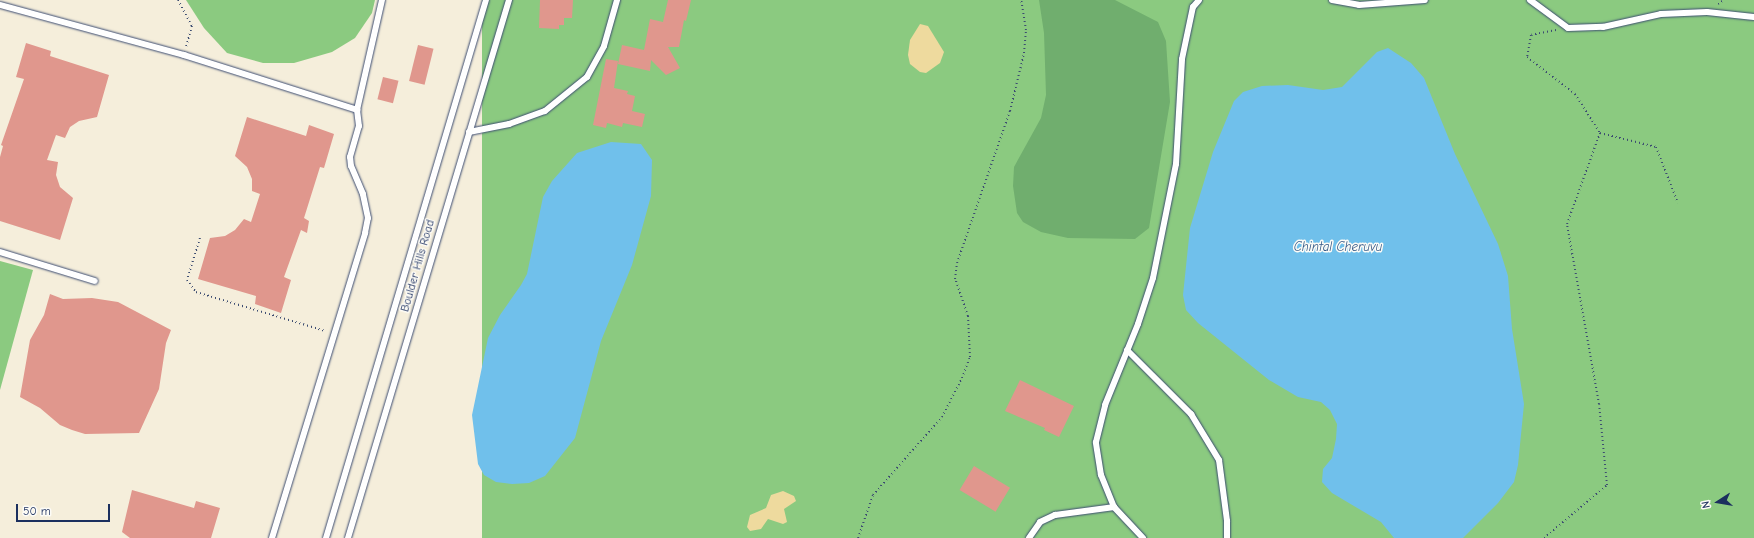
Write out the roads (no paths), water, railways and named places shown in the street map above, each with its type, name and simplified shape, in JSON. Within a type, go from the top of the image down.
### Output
[{"type":"lane","points":[[272,538],[368,218],[363,194],[351,166],[350,157],[359,126],[357,110],[382,0]]},
{"type":"lane","name":"Boulder Hills Road","points":[[326,538],[486,0]]},
{"type":"lane","name":"Boulder Hills Road","points":[[348,538],[509,0]]},
{"type":"lane","points":[[469,132],[509,124],[545,111],[587,77],[604,46],[617,0]]},
{"type":"lane","points":[[1143,538],[1114,507],[1101,475],[1096,442],[1105,405],[1153,278],[1176,164],[1182,58],[1193,7],[1199,0]]},
{"type":"lane","points":[[1332,0],[1359,5],[1425,0]]},
{"type":"lane","points":[[1530,0],[1568,28],[1603,28],[1661,14],[1707,12],[1754,17]]},
{"type":"lane","points":[[0,5],[184,54],[357,110]]},
{"type":"lane","points":[[0,252],[95,281]]},
{"type":"lane","points":[[1127,350],[1191,414],[1219,460],[1227,521],[1227,538]]},
{"type":"lane","points":[[1029,538],[1040,522],[1055,515],[1114,507]]},
{"type":"water","name":"Chintal Cheruvu","points":[[1388,48],[1411,63],[1424,78],[1455,154],[1498,244],[1508,276],[1512,329],[1524,404],[1518,465],[1514,482],[1498,503],[1463,538],[1394,538],[1381,522],[1332,493],[1322,482],[1323,469],[1332,458],[1336,439],[1337,424],[1330,410],[1321,402],[1298,397],[1269,380],[1198,323],[1186,310],[1183,295],[1190,228],[1213,152],[1234,101],[1243,92],[1262,86],[1288,85],[1323,90],[1342,87],[1377,52]]},
{"type":"water","points":[[611,142],[641,144],[652,160],[651,196],[632,265],[601,341],[575,438],[545,476],[529,483],[512,484],[496,482],[484,475],[478,464],[472,415],[488,338],[500,315],[527,274],[543,197],[552,181],[577,153]]}]
